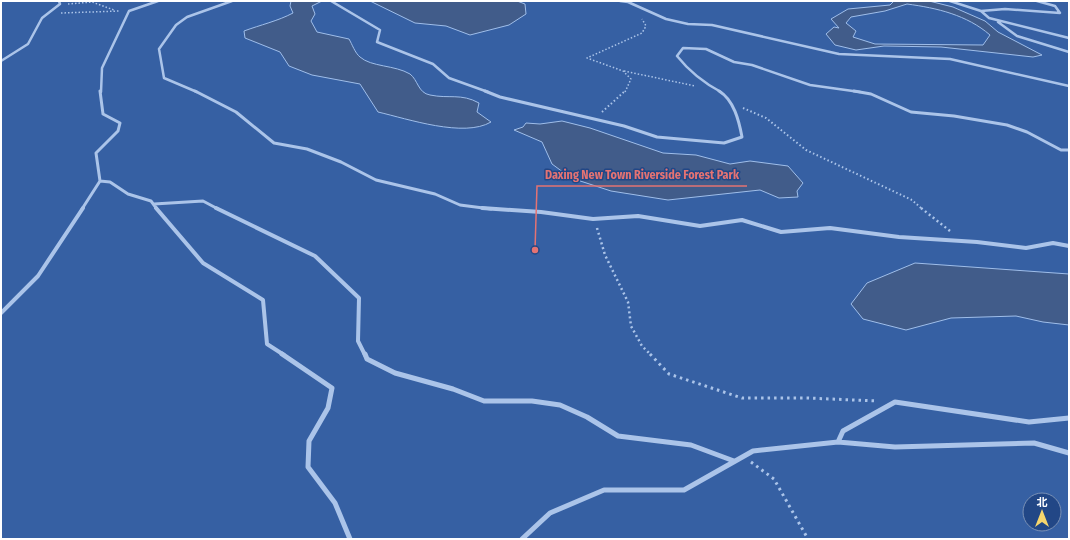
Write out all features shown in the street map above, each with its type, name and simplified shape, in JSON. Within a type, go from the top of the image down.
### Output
[{"type":"street","points":[[1,313],[38,276],[100,181],[96,153],[118,131],[120,123],[103,114],[100,87],[102,68],[128,11],[158,1]]},
{"type":"street","points":[[232,1],[188,17],[176,25],[159,49],[164,78],[217,101],[236,112],[274,143],[307,149],[340,162],[376,180],[435,194],[460,204],[503,210],[541,212],[591,219],[638,216],[700,226],[742,220],[781,232],[830,228],[906,237],[1026,248],[1053,243],[1069,246]]},
{"type":"street","points":[[331,1],[360,19],[374,25],[380,30],[377,42],[433,64],[449,78],[500,97],[624,126],[657,137],[724,143],[742,136],[738,117],[725,95],[686,67],[677,56],[683,48],[706,49],[734,62],[752,65],[810,85],[871,94],[911,112],[954,116],[1007,125],[1027,132],[1061,150],[1069,150]]},
{"type":"street","points":[[620,1],[628,2],[666,19],[688,24],[712,25],[840,54],[950,59],[1069,86]]},
{"type":"street","points":[[950,1],[981,11],[1005,9],[1060,13],[1055,6],[1037,1]]},
{"type":"street","points":[[1,61],[16,53],[28,44],[42,18],[60,3]]},
{"type":"street","points":[[981,11],[989,18],[995,20],[1069,38]]},
{"type":"street","points":[[995,20],[1009,32],[1017,36],[1069,52]]},
{"type":"street","points":[[100,181],[110,182],[128,194],[154,204],[203,263],[263,300],[267,344],[332,388],[328,408],[309,441],[308,467],[335,503],[350,539]]},
{"type":"street","points":[[154,204],[203,201],[315,256],[359,298],[358,341],[367,359],[395,373],[453,389],[484,401],[532,401],[560,405],[587,418],[618,436],[692,445],[734,461]]},
{"type":"street","points":[[838,442],[843,431],[895,402],[1029,422],[1069,418]]},
{"type":"street","points":[[522,539],[550,513],[604,490],[684,490],[752,450],[838,442],[895,447],[1002,443],[1034,444],[1069,453]]},
{"type":"path","points":[[60,3],[92,2],[116,11]]},
{"type":"path","points":[[628,2],[632,10],[644,20],[646,26],[642,33],[587,58],[623,71],[716,90]]},
{"type":"path","points":[[49,13],[128,11]]},
{"type":"path","points":[[598,113],[603,111],[624,94],[631,79],[623,71]]},
{"type":"path","points":[[730,104],[766,118],[806,150],[912,200],[939,223],[965,242]]},
{"type":"path","points":[[591,219],[599,230],[605,255],[628,302],[631,326],[642,346],[669,374],[742,398],[807,398],[895,402]]},
{"type":"path","points":[[743,456],[774,479],[808,539]]},
{"type":"shaded area","points":[[1,1],[1069,1],[1069,539],[1,539]]},
{"type":"shaded area","points":[[291,1],[322,1],[312,6],[315,14],[311,21],[317,32],[349,39],[360,57],[370,63],[397,69],[410,74],[426,94],[461,97],[479,103],[477,112],[491,122],[480,126],[451,128],[436,126],[378,112],[360,84],[312,75],[289,66],[280,52],[245,38],[244,31],[275,21],[293,13],[290,6]]},
{"type":"shaded area","points":[[370,1],[517,1],[525,4],[526,14],[509,25],[470,35],[446,26],[415,23]]},
{"type":"shaded area","points":[[894,1],[929,1],[953,7],[985,21],[998,32],[1042,55],[1033,57],[941,47],[884,46],[856,50],[835,45],[826,34],[834,27],[839,28],[831,19],[848,9],[890,5]],"holes":[[[907,4],[940,10],[962,17],[972,22],[990,35],[983,45],[875,44],[853,37],[856,31],[846,23],[851,17],[885,11]]]},
{"type":"shaded area","points":[[562,121],[590,128],[663,153],[696,155],[730,164],[750,161],[788,166],[803,183],[797,191],[798,197],[779,198],[760,190],[668,200],[611,191],[571,178],[552,164],[542,142],[514,130],[523,127],[526,123],[540,124]]},
{"type":"shaded area","points":[[915,263],[1069,274],[1069,325],[1043,322],[1016,316],[951,318],[906,330],[863,319],[851,304],[867,283]]},
{"type":"place","name":"Daxing New Town Riverside Forest Park","points":[[535,250]]}]
